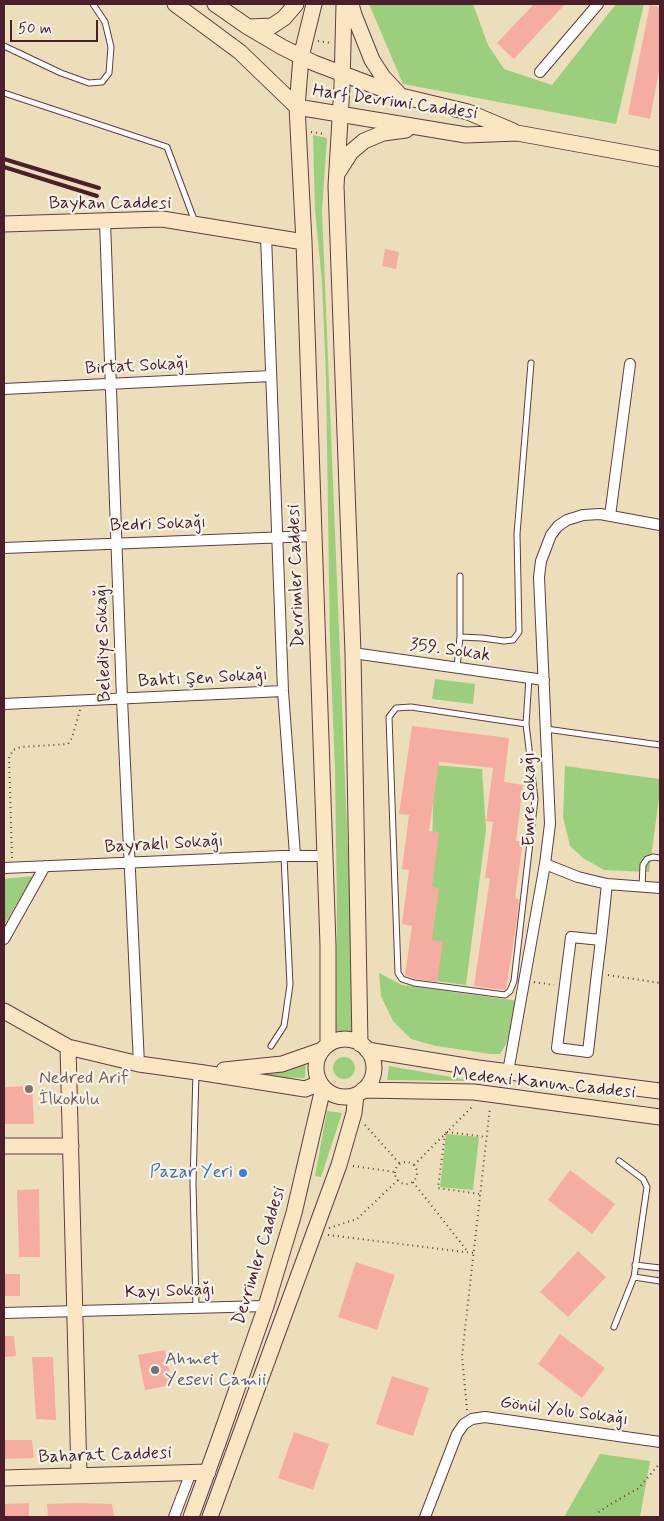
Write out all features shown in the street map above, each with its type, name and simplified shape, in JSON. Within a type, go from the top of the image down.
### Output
[{"type":"main road","points":[[175,4],[240,52],[298,107]]},
{"type":"main road","name":"Harf Devrimi Caddesi","points":[[216,4],[248,27],[301,56],[401,96],[468,112],[517,133]]},
{"type":"main road","points":[[248,27],[272,26],[284,18],[296,4]]},
{"type":"main road","name":"Devrimler Caddesi","points":[[314,4],[301,56],[298,107],[326,856],[328,944],[325,1047]]},
{"type":"main road","points":[[344,4],[336,175],[364,1047]]},
{"type":"main road","points":[[351,4],[356,22],[372,60],[383,77],[401,96]]},
{"type":"main road","name":"Harf Devrimi Caddesi","points":[[298,107],[466,135],[517,133],[660,159]]},
{"type":"main road","points":[[336,175],[351,152],[364,141],[383,132],[422,128]]},
{"type":"main road","name":"Baykan Caddesi","points":[[4,224],[162,220],[304,242]]},
{"type":"main road","points":[[4,1011],[68,1047],[139,1064],[305,1089],[322,1085]]},
{"type":"main road","points":[[200,1072],[282,1064],[344,1039],[352,1040],[364,1047],[372,1057],[374,1066],[370,1084],[360,1093],[347,1097],[338,1096],[322,1085],[316,1073],[316,1065],[325,1047]]},
{"type":"main road","points":[[68,1047],[79,1476]]},
{"type":"main road","name":"Medeni Kanun Caddesi","points":[[364,1047],[508,1072],[660,1091]]},
{"type":"main road","name":"Devrimler Caddesi","points":[[191,1517],[266,1306],[294,1213],[322,1085]]},
{"type":"main road","points":[[210,1517],[339,1165],[360,1093]]},
{"type":"main road","name":"Medeni Kanun Caddesi","points":[[360,1093],[488,1094],[660,1117]]},
{"type":"main road","points":[[4,1146],[71,1146]]},
{"type":"main road","name":"Baharat Caddesi","points":[[4,1478],[208,1472]]},
{"type":"street","points":[[540,72],[598,4]]},
{"type":"street","name":"Belediye Sokağı","points":[[105,221],[122,699],[139,1064]]},
{"type":"street","points":[[266,236],[283,691],[295,855]]},
{"type":"street","points":[[630,364],[610,516],[660,525]]},
{"type":"street","name":"Birtat Sokağı","points":[[4,389],[272,376]]},
{"type":"street","name":"Emre Sokağı","points":[[508,1072],[545,864],[550,824],[539,577],[541,561],[551,535],[558,526],[567,520],[583,515],[600,514],[610,516]]},
{"type":"street","name":"Bedri Sokağı","points":[[4,548],[314,536]]},
{"type":"street","name":"359. Sokak","points":[[352,654],[544,680]]},
{"type":"street","name":"Bahtı Şen Sokağı","points":[[4,704],[283,691]]},
{"type":"street","name":"Bayraklı Sokağı","points":[[8,868],[295,855],[326,856]]},
{"type":"street","points":[[545,864],[578,877],[607,884],[660,888]]},
{"type":"street","points":[[4,939],[46,866]]},
{"type":"street","points":[[600,940],[571,936],[557,1048],[588,1052],[607,884]]},
{"type":"street","name":"Kayı Sokağı","points":[[4,1313],[266,1306]]},
{"type":"street","name":"Gönül Yolu Sokağı","points":[[466,1423],[476,1418],[485,1417],[660,1442]]},
{"type":"street","points":[[425,1517],[454,1441],[466,1423]]},
{"type":"street","points":[[174,1517],[191,1472]]},
{"type":"lane","points":[[4,46],[61,73],[89,83],[102,82],[109,73],[111,47],[105,22],[93,4]]},
{"type":"lane","points":[[4,93],[167,147],[196,225]]},
{"type":"lane","points":[[460,637],[504,641],[513,640],[519,632],[517,534],[531,363]]},
{"type":"lane","points":[[457,668],[460,637],[460,576]]},
{"type":"lane","points":[[526,724],[411,707],[396,708],[389,717],[398,973],[402,979],[414,983],[505,996],[510,991],[516,961],[535,799],[526,724],[529,678]]},
{"type":"lane","points":[[546,728],[660,745]]},
{"type":"lane","points":[[271,1046],[284,1026],[290,985],[284,856]]},
{"type":"lane","points":[[642,887],[643,865],[653,857],[660,858]]},
{"type":"lane","points":[[196,1307],[193,1183],[200,1072]]},
{"type":"lane","points":[[614,1327],[634,1277],[647,1187],[643,1179],[619,1161]]},
{"type":"lane","points":[[635,1264],[660,1268]]},
{"type":"lane","points":[[634,1277],[660,1281]]},
{"type":"path","points":[[316,40],[332,43]]},
{"type":"path","points":[[358,107],[360,93]]},
{"type":"path","points":[[311,132],[325,134]]},
{"type":"path","points":[[8,868],[9,758],[13,750],[22,746],[68,744],[72,738],[83,701]]},
{"type":"path","points":[[597,973],[660,983]]},
{"type":"path","points":[[524,980],[564,987]]},
{"type":"path","points":[[414,1165],[488,1094]]},
{"type":"path","points":[[466,1423],[462,1356],[487,1137],[488,1094]]},
{"type":"path","points":[[354,1113],[400,1164]]},
{"type":"path","points":[[446,1133],[487,1137]]},
{"type":"path","points":[[446,1133],[438,1188],[480,1194]]},
{"type":"path","points":[[407,1162],[414,1165],[417,1175],[413,1182],[404,1184],[398,1180],[396,1172],[400,1164],[407,1162]]},
{"type":"path","points":[[339,1165],[396,1172]]},
{"type":"path","points":[[313,1234],[357,1219],[398,1180]]},
{"type":"path","points":[[413,1182],[468,1252]]},
{"type":"path","points":[[313,1234],[473,1253]]},
{"type":"path","points":[[597,1517],[599,1512],[609,1505],[639,1488],[660,1463]]},
{"type":"green space","points":[[369,4],[473,4],[488,45],[504,69],[552,85],[616,4],[644,4],[616,124],[403,84]]},
{"type":"green space","points":[[313,135],[327,138],[322,210],[349,878],[352,1031],[336,1031],[335,769],[330,643],[326,378],[322,282],[315,210]]},
{"type":"green space","points":[[435,679],[475,684],[473,704],[432,699]]},
{"type":"green space","points":[[434,765],[482,769],[486,830],[466,985],[429,980]]},
{"type":"green space","points":[[565,766],[660,779],[649,872],[604,870],[583,858],[570,846],[563,817]]},
{"type":"green space","points":[[33,876],[4,925],[4,879]]},
{"type":"green space","points":[[379,973],[402,985],[518,1001],[506,1044],[500,1054],[436,1046],[411,1039],[393,1021],[381,996]]},
{"type":"green space","points":[[344,1057],[352,1060],[355,1068],[352,1076],[344,1079],[336,1076],[333,1068],[336,1060]]},
{"type":"green space","points":[[306,1059],[305,1078],[262,1077],[263,1074],[288,1069]]},
{"type":"green space","points":[[389,1066],[423,1072],[473,1081],[387,1080]]},
{"type":"green space","points":[[327,1111],[342,1113],[321,1177],[315,1176]]},
{"type":"green space","points":[[446,1134],[479,1137],[473,1190],[440,1187]]},
{"type":"green space","points":[[600,1454],[650,1461],[640,1517],[564,1517]]},
{"type":"building","points":[[534,4],[565,4],[514,59],[497,43]]},
{"type":"building","points":[[650,5],[660,7],[660,66],[650,119],[628,114]]},
{"type":"building","points":[[385,249],[399,252],[396,269],[382,266]]},
{"type":"building","points":[[412,726],[509,738],[504,782],[523,785],[516,841],[523,841],[515,898],[519,899],[517,920],[506,989],[504,990],[474,986],[490,878],[485,878],[493,822],[486,821],[493,768],[439,762],[429,831],[439,832],[432,887],[439,888],[432,940],[443,941],[437,982],[415,979],[405,975],[412,926],[402,924],[409,870],[402,869],[409,815],[399,814]]},
{"type":"building","points":[[32,1086],[34,1124],[4,1124],[4,1087]]},
{"type":"building","points":[[570,1170],[615,1204],[592,1234],[548,1200]]},
{"type":"building","points":[[39,1189],[40,1257],[19,1257],[17,1190]]},
{"type":"building","points":[[578,1251],[606,1277],[568,1317],[540,1292]]},
{"type":"building","points":[[356,1262],[395,1275],[377,1330],[338,1317]]},
{"type":"building","points":[[4,1274],[20,1274],[20,1296],[4,1296]]},
{"type":"building","points":[[560,1334],[605,1368],[582,1398],[538,1364]]},
{"type":"building","points":[[4,1336],[14,1336],[16,1356],[4,1357]]},
{"type":"building","name":"Ahmet Yesevi Camii","points":[[165,1350],[172,1385],[145,1390],[138,1355]]},
{"type":"building","points":[[32,1357],[53,1357],[56,1420],[36,1419]]},
{"type":"building","points":[[392,1376],[429,1388],[413,1436],[376,1424]]},
{"type":"building","points":[[294,1432],[329,1444],[313,1490],[278,1478]]},
{"type":"building","points":[[4,1440],[32,1440],[34,1458],[4,1459]]},
{"type":"building","points":[[29,1503],[29,1517],[4,1517],[4,1504]]},
{"type":"building","points":[[47,1504],[112,1504],[114,1517],[48,1517]]},
{"type":"railway","points":[[4,159],[99,188]]},
{"type":"railway","points":[[4,167],[97,196]]},
{"type":"place","name":"Nedred Arif İlkokulu","points":[[29,1089]]},
{"type":"place","name":"Pazar Yeri","points":[[243,1173]]},
{"type":"place","name":"Ahmet Yesevi Camii","points":[[155,1370]]}]
